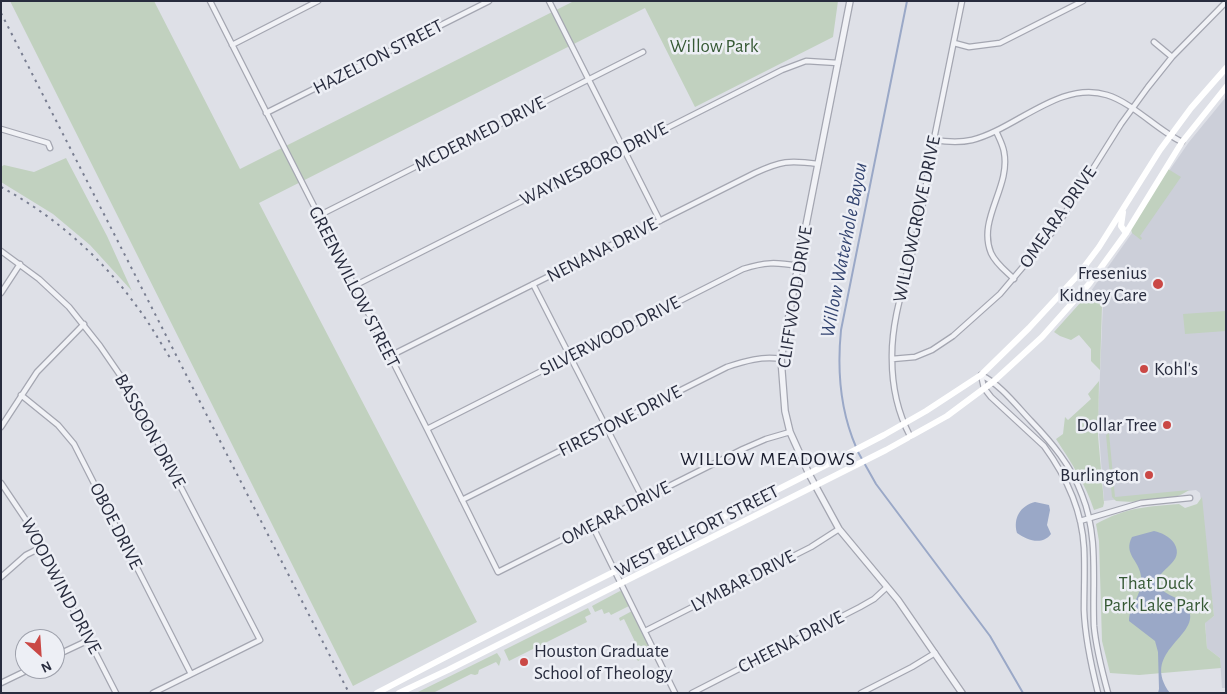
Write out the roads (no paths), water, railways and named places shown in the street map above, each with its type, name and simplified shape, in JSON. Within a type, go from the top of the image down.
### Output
[{"type":"main road","name":"WEST BELLFORT STREET","points":[[377,693],[904,424],[981,375],[1029,328],[1078,275],[1160,150],[1215,79],[1226,68]]},
{"type":"main road","points":[[1215,79],[1225,87]]},
{"type":"main road","name":"WEST BELLFORT STREET","points":[[399,693],[878,454],[947,416],[994,382],[1042,337],[1089,284],[1126,233],[1182,142],[1225,87]]},
{"type":"main road","points":[[1126,233],[1121,226],[1121,222],[1127,202]]},
{"type":"main road","points":[[1078,275],[1089,284]]},
{"type":"main road","points":[[713,522],[720,534]]},
{"type":"main road","points":[[492,633],[498,645]]},
{"type":"street","name":"GREENWILLOW STREET","points":[[210,1],[498,572]]},
{"type":"street","points":[[232,45],[318,1]]},
{"type":"street","name":"HAZELTON STREET","points":[[266,114],[489,1]]},
{"type":"street","points":[[549,1],[660,221]]},
{"type":"street","name":"CLIFFWOOD DRIVE","points":[[850,1],[781,359],[782,386],[790,432],[809,474],[839,529],[887,587],[962,693]]},
{"type":"street","name":"WILLOWGROVE DRIVE","points":[[910,436],[901,418],[892,359],[904,280],[917,233],[962,1]]},
{"type":"street","points":[[954,43],[969,47],[1000,43],[1082,1]]},
{"type":"street","name":"OMEARA DRIVE","points":[[892,359],[914,357],[942,344],[984,310],[1014,279],[1063,217],[1132,109],[1172,58],[1226,2]]},
{"type":"street","points":[[1154,42],[1172,58]]},
{"type":"street","name":"MCDERMED DRIVE","points":[[318,216],[643,52]]},
{"type":"street","name":"WAYNESBORO DRIVE","points":[[354,286],[796,64],[813,61],[838,63]]},
{"type":"street","points":[[934,140],[955,142],[970,140],[996,131],[1060,98],[1076,93],[1098,93],[1108,96],[1132,109],[1170,137],[1182,142]]},
{"type":"street","points":[[1,129],[48,144],[50,148]]},
{"type":"street","points":[[996,131],[1005,153],[1004,171],[988,225],[988,240],[991,253],[996,261],[1014,279]]},
{"type":"street","name":"NENANA DRIVE","points":[[390,356],[772,165],[790,161],[818,164]]},
{"type":"street","name":"BASSOON DRIVE","points":[[1,251],[20,264],[54,293],[84,324],[131,390],[260,640],[191,674]]},
{"type":"street","name":"SILVERWOOD DRIVE","points":[[427,429],[744,269],[775,262],[798,266]]},
{"type":"street","points":[[1,293],[20,264]]},
{"type":"street","points":[[533,284],[642,499]]},
{"type":"street","points":[[1,427],[37,372],[84,324]]},
{"type":"street","name":"FIRESTONE DRIVE","points":[[462,500],[727,367],[746,360],[781,359]]},
{"type":"street","points":[[981,375],[994,382],[1050,440],[1074,475],[1082,494],[1090,518],[1093,547],[1095,634],[1108,693]]},
{"type":"street","points":[[981,375],[984,388],[991,397],[1044,446],[1061,470],[1067,483],[1080,521],[1084,546],[1084,610],[1088,648],[1098,691],[1106,687]]},
{"type":"street","name":"OBOE DRIVE","points":[[21,395],[58,425],[74,444],[191,674]]},
{"type":"street","name":"OMEARA DRIVE","points":[[498,572],[743,449],[766,439],[790,432]]},
{"type":"street","points":[[1044,446],[1050,440]]},
{"type":"street","name":"WOODWIND DRIVE","points":[[1,483],[18,506],[42,547],[116,693]]},
{"type":"street","points":[[1080,521],[1141,502],[1190,498]]},
{"type":"street","points":[[592,525],[675,693]]},
{"type":"street","name":"LYMBAR DRIVE","points":[[644,631],[811,547],[839,529]]},
{"type":"street","points":[[1,577],[26,556],[42,547]]},
{"type":"street","points":[[1084,572],[1094,572]]},
{"type":"street","name":"CHEENA DRIVE","points":[[692,693],[860,607],[874,599],[887,587]]},
{"type":"street","points":[[65,651],[89,640]]},
{"type":"street","points":[[861,693],[935,653]]},
{"type":"street","points":[[154,693],[191,674]]},
{"type":"street","points":[[1,683],[15,676]]},
{"type":"water","points":[[1035,502],[1049,505],[1050,510],[1047,525],[1051,534],[1039,541],[1021,536],[1017,533],[1016,528],[1019,513],[1025,506]]},
{"type":"water","points":[[1154,531],[1170,538],[1177,550],[1174,561],[1158,578],[1157,584],[1160,589],[1185,604],[1190,614],[1189,623],[1165,657],[1161,668],[1163,679],[1170,693],[1158,693],[1158,652],[1155,641],[1129,621],[1141,583],[1140,570],[1130,553],[1130,543],[1132,537]]},
{"type":"waterway","name":"Willow Waterhole Bayou","points":[[856,447],[846,419],[841,390],[839,360],[841,330],[907,1]]},
{"type":"waterway","name":"Willow Waterhole Bayou","points":[[858,452],[876,484],[990,636],[1023,693]]},
{"type":"railway","points":[[1,13],[349,693]]},
{"type":"railway","points":[[1,187],[39,210],[74,238],[107,269],[150,325],[172,361]]},
{"type":"place","name":"Fresenius Kidney Care","points":[[1158,284]]},
{"type":"place","name":"Kohl's","points":[[1144,369]]},
{"type":"place","name":"Dollar Tree","points":[[1167,425]]},
{"type":"place","name":"Burlington","points":[[1149,475]]},
{"type":"place","name":"Houston Graduate School of Theology","points":[[524,662]]},
{"type":"district","name":"WILLOW MEADOWS","points":[[768,459]]},
{"type":"park label","name":"Willow Park","points":[[714,46]]},
{"type":"park label","name":"That Duck Park Lake Park","points":[[1156,594]]}]
